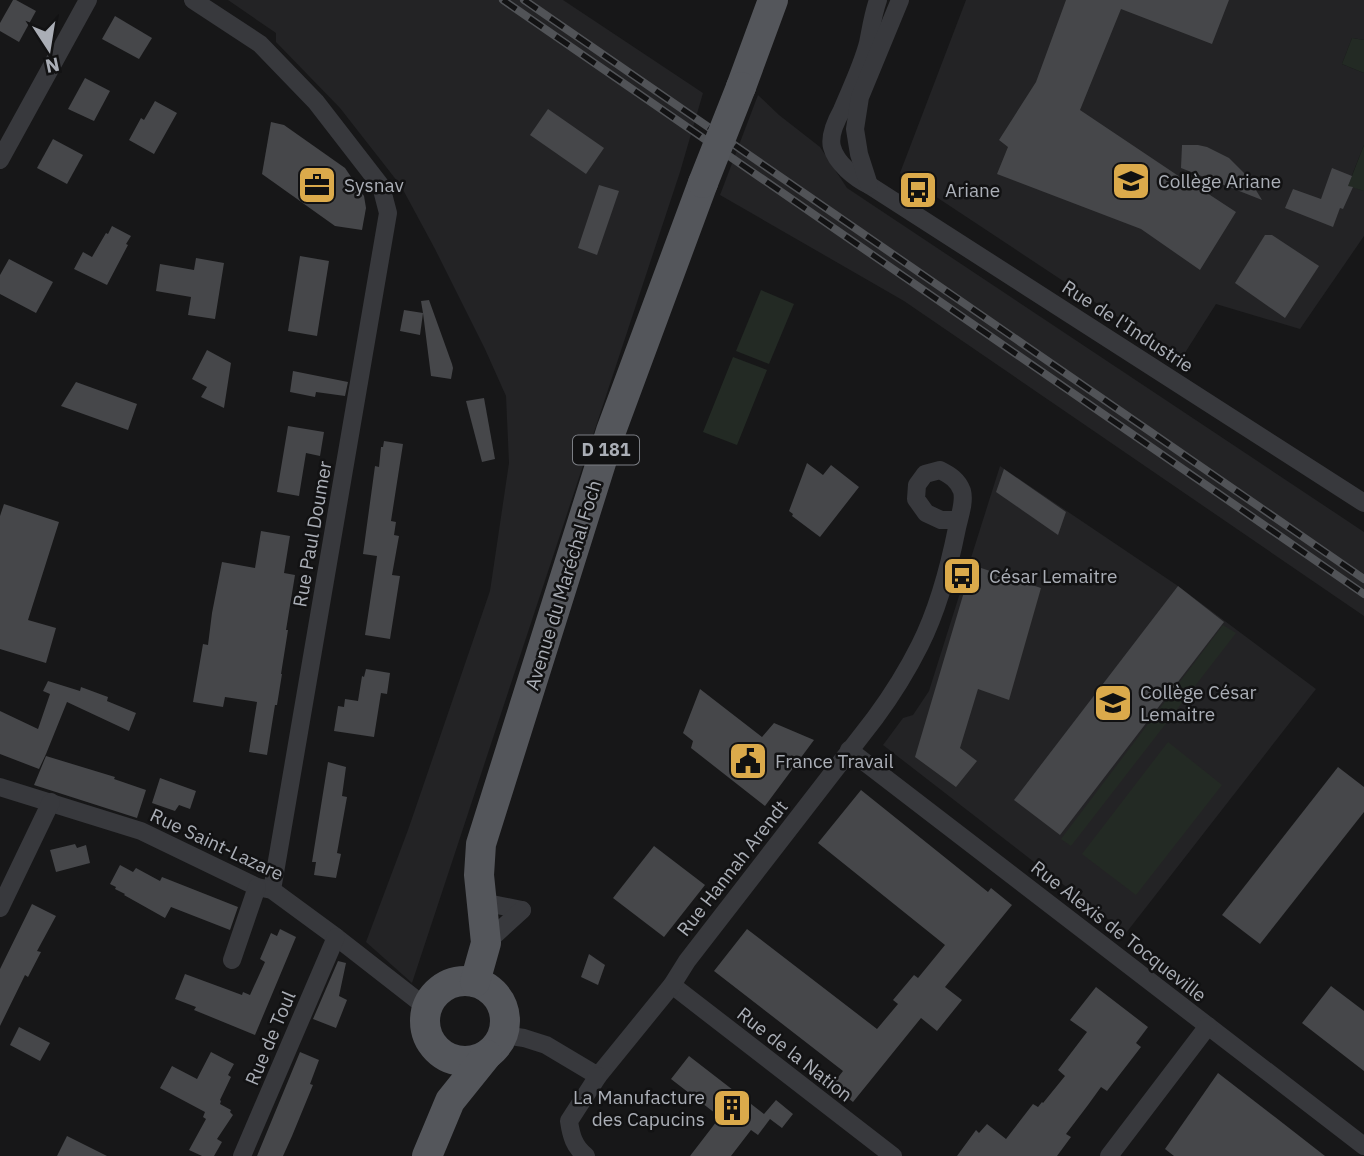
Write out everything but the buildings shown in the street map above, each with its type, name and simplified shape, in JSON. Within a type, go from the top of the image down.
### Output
[{"type":"main road","name":"Avenue du Maréchal Foch","points":[[475,982],[486,943],[479,875],[481,844],[611,431],[773,0]]},
{"type":"main road","points":[[427,1156],[450,1101],[495,1045],[505,1022],[504,1010],[498,998],[490,989],[475,982],[460,981],[450,984],[433,998],[425,1019],[432,1042],[442,1053],[463,1061],[475,1059],[495,1045]]},
{"type":"main road","points":[[442,1053],[447,1070],[450,1101]]},
{"type":"street","points":[[0,160],[88,0]]},
{"type":"street","name":"Rue Paul Doumer","points":[[193,0],[260,44],[316,102],[382,186],[388,213],[265,889],[232,960]]},
{"type":"street","name":"Rue de l'Industrie","points":[[878,0],[868,43],[831,141],[832,148],[842,163],[857,179],[869,184],[1364,503]]},
{"type":"street","points":[[869,184],[859,155],[855,129],[860,97],[900,0]]},
{"type":"street","name":"Rue Hannah Arendt","points":[[583,1154],[572,1138],[569,1121],[598,1076],[672,985],[687,961],[895,690],[920,645],[939,598],[959,520]]},
{"type":"street","name":"Rue Alexis de Tocqueville","points":[[849,750],[1364,1146]]},
{"type":"street","name":"Rue Saint-Lazare","points":[[0,787],[141,831],[265,889],[336,937],[427,1008]]},
{"type":"street","points":[[0,908],[51,802]]},
{"type":"street","name":"Rue de Toul","points":[[242,1156],[336,937]]},
{"type":"street","name":"Rue de la Nation","points":[[672,985],[893,1156]]},
{"type":"street","points":[[1109,1156],[1208,1026]]},
{"type":"street","points":[[495,1045],[524,1038],[546,1045],[598,1076]]},
{"type":"shaded area","points":[[228,0],[563,0],[703,93],[680,172],[412,983],[366,942],[408,830],[490,591],[509,463],[506,396],[435,249],[401,186],[340,108],[276,42],[276,33]]},
{"type":"shaded area","name":"Collège Ariane","points":[[966,0],[1364,0],[1364,40],[1352,38],[1342,64],[1364,73],[1364,145],[1348,185],[1364,191],[1364,236],[1300,329],[1216,304],[1181,359],[900,173]]},
{"type":"shaded area","points":[[1352,38],[1364,40],[1364,73],[1342,64]]},
{"type":"shaded area","points":[[758,95],[820,147],[847,188],[1364,532],[1364,616],[904,301],[720,195]]},
{"type":"shaded area","points":[[1364,145],[1364,191],[1348,186]]},
{"type":"shaded area","points":[[761,290],[794,304],[769,364],[736,351]]},
{"type":"shaded area","points":[[733,357],[767,370],[737,445],[703,432]]},
{"type":"shaded area","name":"Collège César Lemaitre","points":[[1000,466],[1178,586],[1316,689],[1126,933],[883,745],[903,718],[913,715],[929,691]]},
{"type":"shaded area","points":[[1223,625],[1236,633],[1071,846],[1061,839]]},
{"type":"shaded area","points":[[1168,742],[1222,785],[1136,895],[1082,854]]},
{"type":"railway","points":[[503,0],[1364,594]]},
{"type":"railway","points":[[524,0],[1364,579]]},
{"type":"place","name":"Collège Ariane","points":[[1131,181]]},
{"type":"place","name":"Sysnav","points":[[317,185]]},
{"type":"place","name":"Ariane","points":[[918,190]]},
{"type":"place","name":"César Lemaitre","points":[[962,576]]},
{"type":"place","name":"Collège César Lemaitre","points":[[1113,703]]},
{"type":"place","name":"France Travail","points":[[748,761]]},
{"type":"place","name":"La Manufacture des Capucins","points":[[732,1108]]}]
